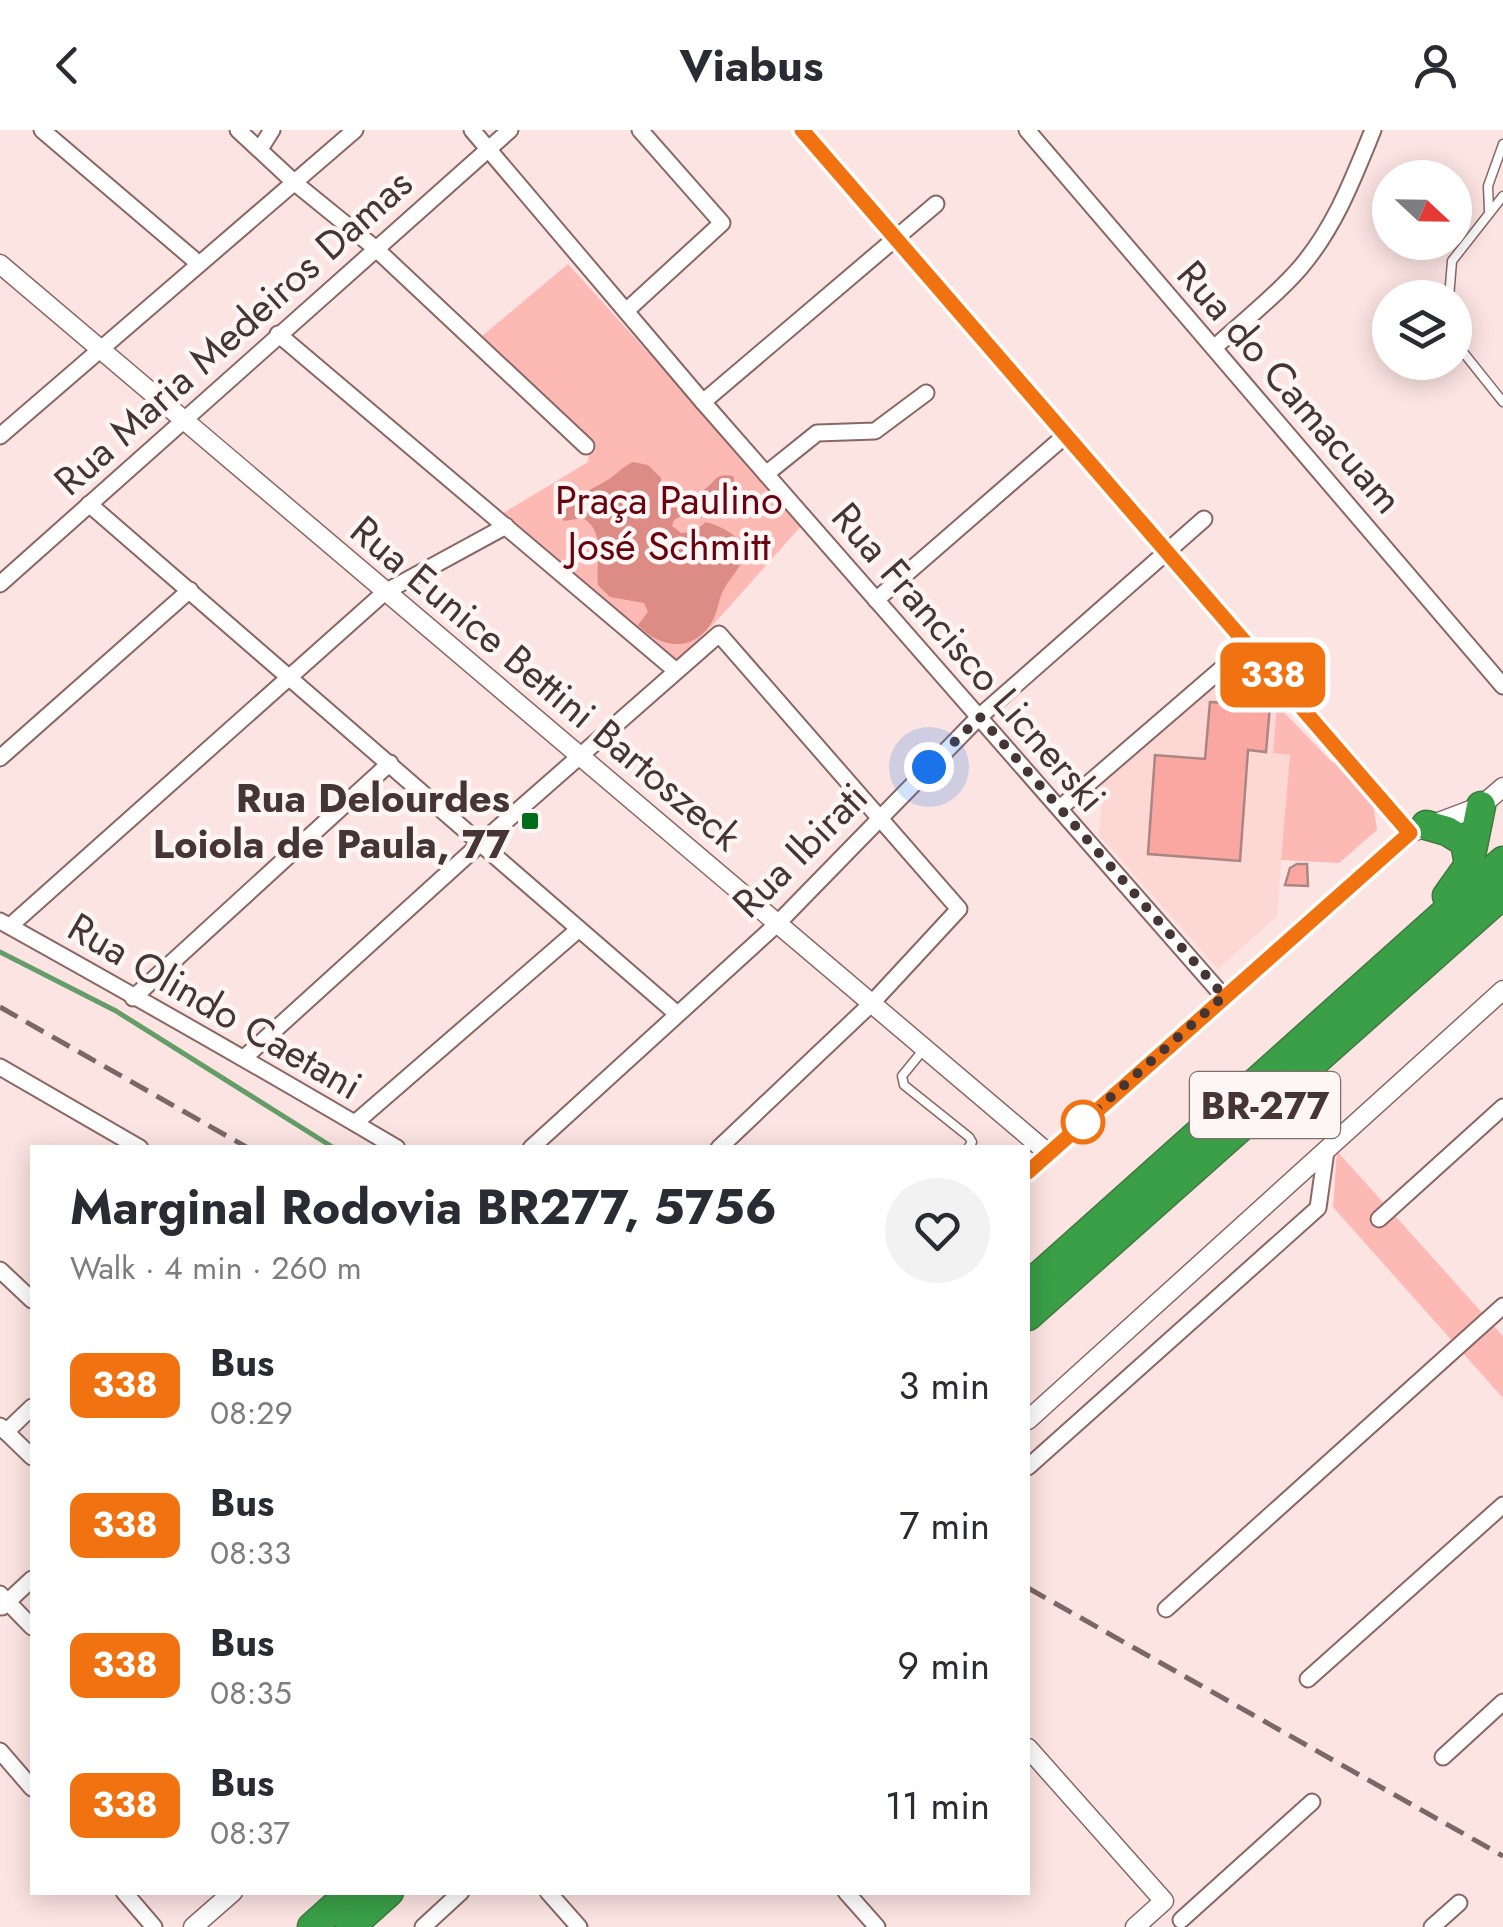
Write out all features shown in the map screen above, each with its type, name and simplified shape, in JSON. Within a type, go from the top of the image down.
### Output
[{"type":"highway","points":[[1407,946],[1460,881],[1469,864],[1481,806]]},
{"type":"highway","points":[[1418,829],[1447,831],[1465,842],[1469,864]]},
{"type":"highway","name":"BR-277","points":[[1030,1284],[1503,861]]},
{"type":"highway","name":"BR-277","points":[[1030,1314],[1490,913],[1503,894]]},
{"type":"highway","points":[[312,1927],[348,1895]]},
{"type":"highway","points":[[350,1927],[385,1895]]},
{"type":"street","points":[[42,130],[198,263]]},
{"type":"street","points":[[238,130],[295,183],[376,248],[586,446]]},
{"type":"street","points":[[260,149],[272,130]]},
{"type":"street","points":[[0,436],[355,130]]},
{"type":"street","name":"Rua Francisco Licnerski","points":[[472,130],[703,402],[1224,996]]},
{"type":"street","name":"Rua Maria Medeiros Damas","points":[[0,584],[510,130]]},
{"type":"street","points":[[626,311],[722,223],[640,130]]},
{"type":"street","points":[[802,130],[1248,646],[1418,829]]},
{"type":"street","name":"Rua do Camacuam","points":[[1027,130],[1503,686]]},
{"type":"street","points":[[1214,348],[1298,270],[1323,238],[1344,201],[1373,130]]},
{"type":"street","points":[[703,402],[936,204]]},
{"type":"street","name":"Rua Eunice Bettini Bartoszeck","points":[[0,266],[1048,1153]]},
{"type":"street","points":[[278,334],[675,670]]},
{"type":"street","points":[[766,474],[817,433],[875,431],[926,393]]},
{"type":"street","points":[[876,600],[1066,434]]},
{"type":"street","points":[[90,504],[676,1013]]},
{"type":"street","name":"Rua Ibirati","points":[[534,1145],[776,924],[980,717],[1204,519]]},
{"type":"street","points":[[5,923],[385,592],[506,526]]},
{"type":"street","points":[[0,758],[190,590]]},
{"type":"street","points":[[245,1057],[718,634],[958,909],[871,1004],[722,1145]]},
{"type":"street","points":[[1060,808],[1248,646]]},
{"type":"street","points":[[133,998],[390,762]]},
{"type":"street","points":[[1030,1170],[1418,829],[1481,806],[1503,787]]},
{"type":"street","name":"Rua Olindo Caetani","points":[[5,923],[133,998],[245,1057],[392,1145]]},
{"type":"street","points":[[355,1123],[579,930]]},
{"type":"street","points":[[1030,1418],[1503,990]]},
{"type":"street","points":[[0,1068],[135,1145]]},
{"type":"street","points":[[1378,1219],[1503,1107]]},
{"type":"street","points":[[1030,1466],[1318,1208],[1326,1151]]},
{"type":"street","points":[[0,1270],[30,1298]]},
{"type":"street","points":[[1166,1609],[1503,1306]]},
{"type":"street","points":[[30,1409],[3,1429],[30,1455]]},
{"type":"street","points":[[1308,1679],[1503,1505]]},
{"type":"street","points":[[30,1581],[2,1602],[30,1624]]},
{"type":"street","points":[[1442,1757],[1503,1702]]},
{"type":"street","points":[[1030,1750],[1184,1924],[1312,1802]]},
{"type":"street","points":[[0,1751],[30,1786]]},
{"type":"street","points":[[127,1895],[154,1927]]},
{"type":"street","points":[[193,1927],[230,1895]]},
{"type":"street","points":[[423,1927],[459,1895]]},
{"type":"street","points":[[551,1895],[578,1927]]},
{"type":"street","points":[[849,1895],[877,1927]]},
{"type":"street","points":[[1135,1927],[1164,1901]]},
{"type":"street","points":[[1432,1927],[1459,1903]]},
{"type":"lane","points":[[1489,211],[1488,186],[1503,144]]},
{"type":"lane","points":[[1450,280],[1452,261],[1503,196]]},
{"type":"lane","points":[[1472,363],[1503,402]]},
{"type":"lane","points":[[924,1049],[902,1076],[904,1085],[969,1137],[970,1145]]},
{"type":"shaded area","points":[[1235,667],[1247,669],[1277,705],[1273,753],[1290,754],[1277,916],[1218,969],[1099,835],[1103,782]]},
{"type":"green space","name":"Praça Paulino José Schmitt","points":[[568,264],[803,524],[676,661],[500,515],[588,462],[590,440],[482,336]]},
{"type":"green space","points":[[633,462],[648,465],[661,478],[661,502],[668,507],[677,508],[719,476],[733,476],[736,487],[729,501],[718,505],[704,503],[674,520],[672,526],[681,533],[693,532],[706,522],[722,528],[741,543],[744,553],[722,592],[714,618],[707,629],[689,642],[668,643],[638,625],[648,612],[644,603],[610,597],[598,585],[595,531],[583,518],[564,521],[561,517],[575,499]]},
{"type":"green space","points":[[1277,705],[1373,803],[1377,830],[1339,863],[1281,860],[1290,755],[1273,753]]},
{"type":"green space","points":[[1337,1151],[1503,1336],[1503,1398],[1333,1207]]},
{"type":"building","points":[[1210,702],[1270,706],[1266,752],[1248,750],[1240,861],[1148,854],[1155,755],[1205,759]]},
{"type":"building","points":[[1307,864],[1308,886],[1285,885],[1290,868]]},
{"type":"waterway","points":[[0,952],[116,1011],[329,1145]]},
{"type":"railway","points":[[0,1007],[243,1145]]},
{"type":"railway","points":[[1030,1589],[1503,1856]]},
{"type":"bus line","name":"338","points":[[802,130],[1410,833],[1030,1170]]},
{"type":"place","name":"Rua Delourdes Loiola de Paula, 77","points":[[530,821]]},
{"type":"route","points":[[929,767],[980,717],[1224,996],[1083,1122]]}]
